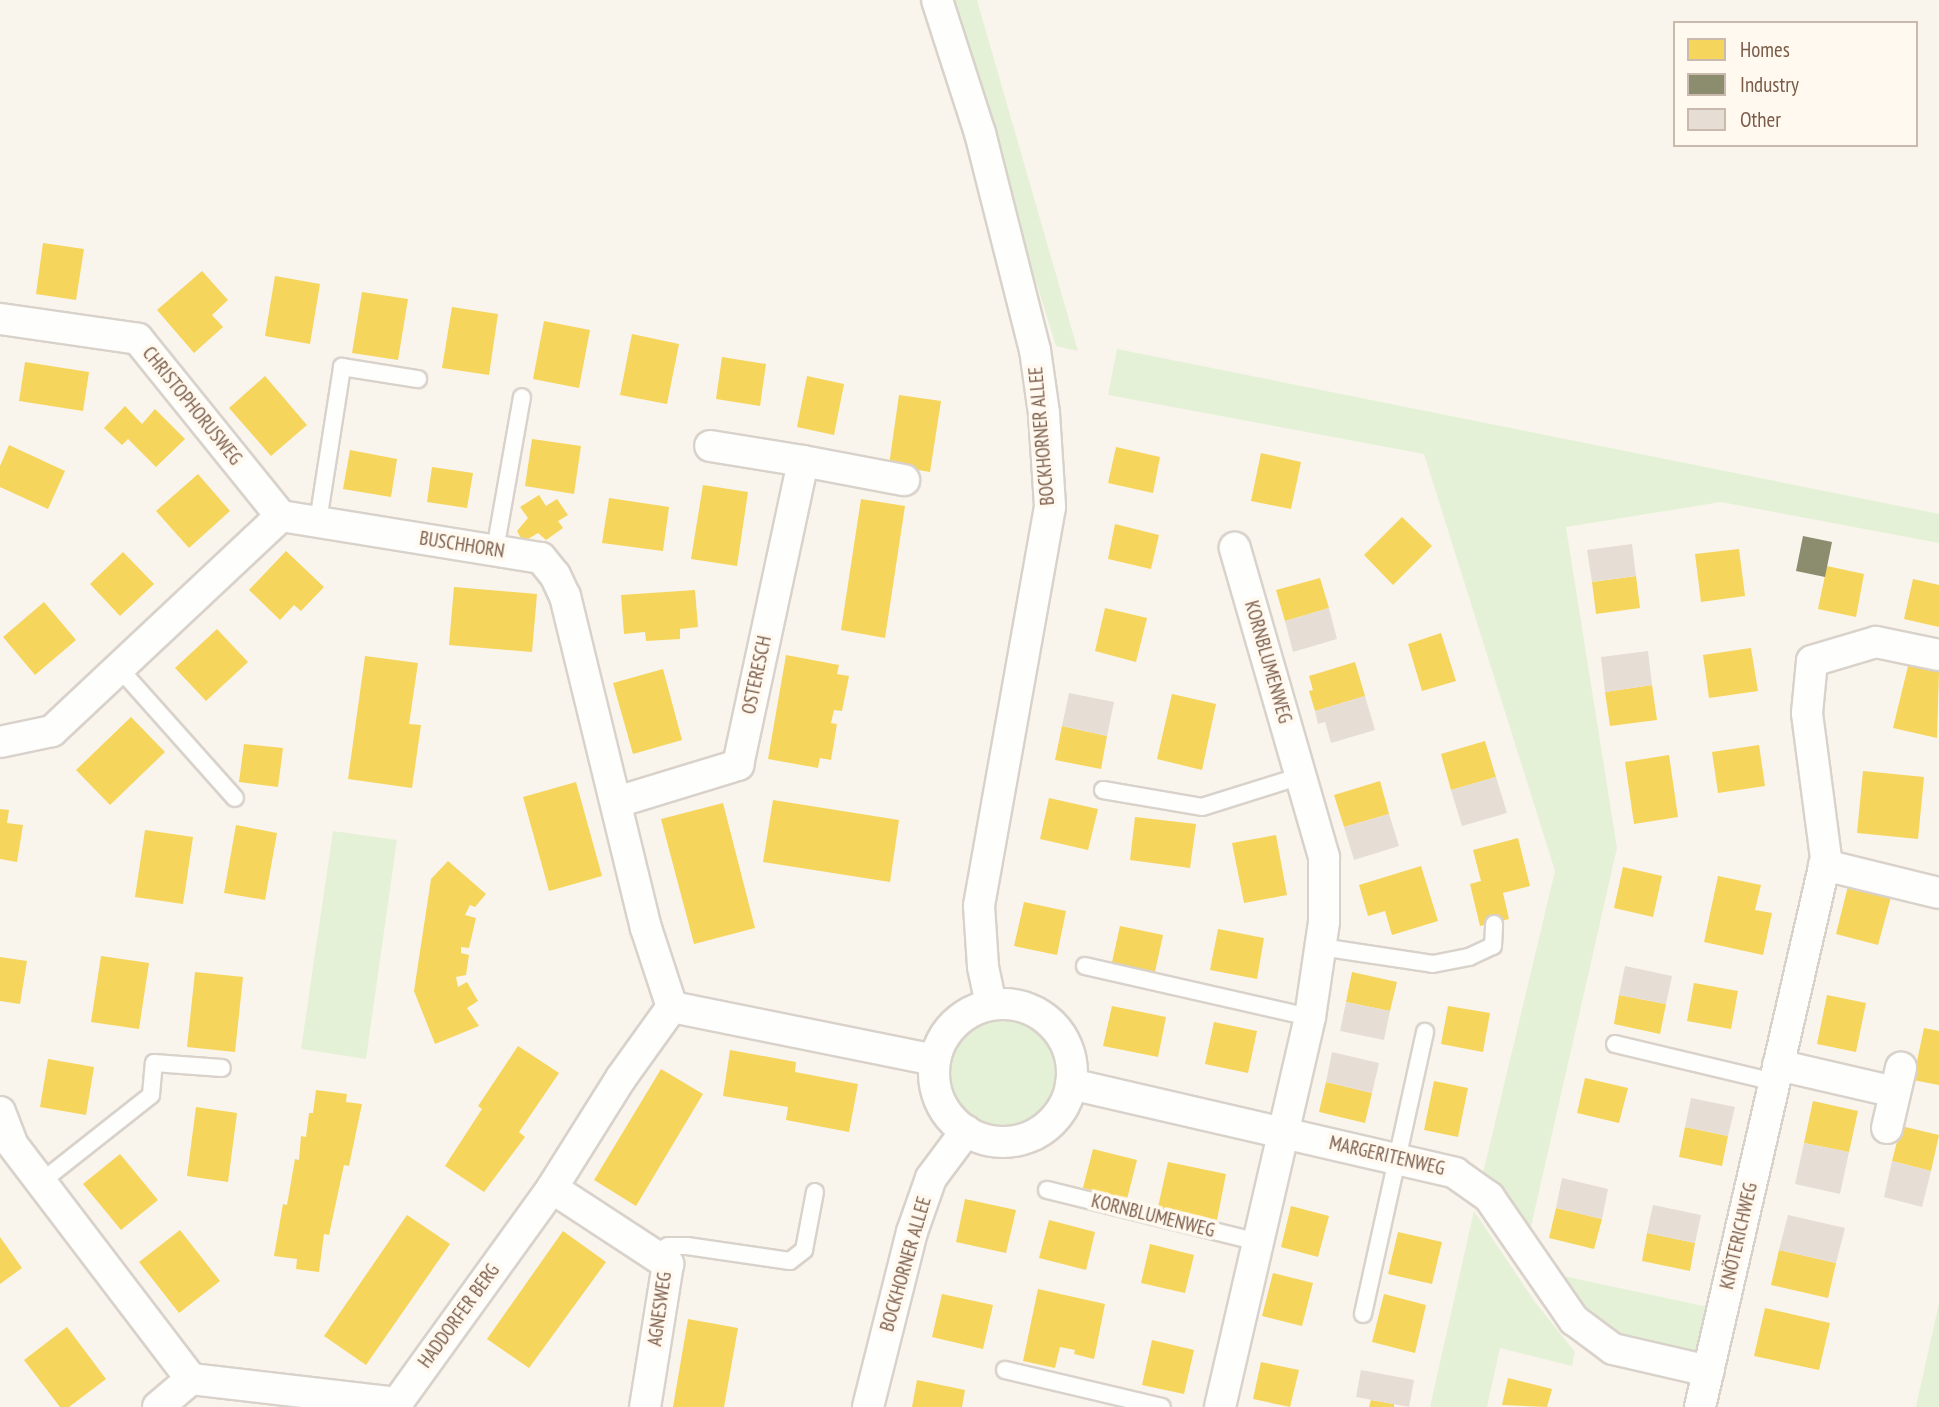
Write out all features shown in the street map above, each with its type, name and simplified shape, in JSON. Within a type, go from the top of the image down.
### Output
[{"type":"street","name":"BOCKHORNER ALLEE","points":[[937,0],[979,133],[1035,350],[1044,413],[1050,507],[979,906],[983,967],[991,1004]]},
{"type":"street","name":"CHRISTOPHORUSWEG","points":[[0,319],[138,339],[281,516]]},
{"type":"street","points":[[710,446],[904,480]]},
{"type":"street","name":"OSTERESCH","points":[[617,802],[738,765],[803,461]]},
{"type":"street","points":[[0,742],[52,731],[281,516]]},
{"type":"street","name":"BUSCHHORN","points":[[281,516],[541,558],[555,575],[565,596],[646,928],[672,1007]]},
{"type":"street","name":"KORNBLUMENWEG","points":[[1220,1407],[1310,1017],[1324,922],[1324,858],[1235,548]]},
{"type":"street","name":"KNÖTERICHWEG","points":[[1700,1407],[1826,858],[1807,713],[1812,661],[1876,642],[1939,655]]},
{"type":"street","points":[[1824,865],[1937,902]]},
{"type":"street","points":[[991,1004],[1023,1006],[1052,1024],[1069,1052],[1071,1084],[1057,1115],[1031,1136],[998,1142],[965,1131],[948,1115],[937,1095],[935,1060],[941,1040],[954,1023],[971,1011],[991,1004]]},
{"type":"street","points":[[672,1007],[935,1060]]},
{"type":"street","name":"HADDORFER BERG","points":[[191,1379],[321,1401],[397,1403],[552,1188],[621,1079],[672,1007]]},
{"type":"street","points":[[1776,1073],[1898,1080],[1887,1128]]},
{"type":"street","name":"MARGERITENWEG","points":[[1071,1084],[1455,1172],[1489,1197],[1574,1320],[1613,1349],[1708,1371]]},
{"type":"street","points":[[0,1112],[12,1144],[191,1379],[158,1407]]},
{"type":"street","name":"BOCKHORNER ALLEE","points":[[868,1407],[912,1232],[931,1178],[965,1131]]},
{"type":"street","name":"AGNESWEG","points":[[552,1188],[668,1264],[645,1407]]},
{"type":"lane","points":[[318,521],[342,366],[418,379]]},
{"type":"lane","points":[[495,550],[522,397]]},
{"type":"lane","points":[[119,668],[235,798]]},
{"type":"lane","points":[[1103,790],[1202,807],[1301,776]]},
{"type":"lane","points":[[1321,947],[1433,964],[1469,957],[1493,946],[1494,924]]},
{"type":"lane","points":[[1085,966],[1310,1017]]},
{"type":"lane","points":[[1363,1314],[1425,1032]]},
{"type":"lane","points":[[1615,1044],[1776,1073]]},
{"type":"lane","points":[[41,1182],[151,1095],[154,1063],[222,1068]]},
{"type":"lane","name":"KORNBLUMENWEG","points":[[1047,1190],[1258,1242]]},
{"type":"lane","points":[[653,1254],[668,1246],[687,1246],[790,1261],[804,1250],[814,1192]]},
{"type":"lane","points":[[1005,1370],[1162,1407]]},
{"type":"green space","points":[[948,0],[977,0],[1078,351],[1056,346]]},
{"type":"green space","points":[[1117,349],[1939,514],[1939,543],[1721,502],[1566,527],[1617,848],[1530,1231],[1483,1173],[1555,871],[1424,454],[1108,395]]},
{"type":"green space","points":[[333,831],[397,840],[366,1059],[301,1049]]},
{"type":"green space","points":[[1003,1020],[1023,1024],[1041,1035],[1052,1053],[1056,1073],[1052,1093],[1041,1111],[1023,1122],[1003,1126],[983,1122],[965,1111],[954,1093],[950,1073],[954,1053],[965,1035],[983,1024]]},
{"type":"green space","points":[[1474,1211],[1535,1302],[1575,1352],[1572,1366],[1500,1348],[1487,1407],[1430,1407]]},
{"type":"green space","points":[[1554,1274],[1708,1307],[1699,1347],[1689,1355],[1617,1341],[1581,1317]]},
{"type":"green space","points":[[1939,1303],[1939,1407],[1916,1407],[1918,1397]]},
{"type":"building: Homes","points":[[43,243],[84,249],[76,300],[36,294]]},
{"type":"building: Homes","points":[[202,271],[228,300],[212,315],[223,327],[194,353],[157,310]]},
{"type":"building: Homes","points":[[275,276],[320,284],[310,344],[265,336]]},
{"type":"building: Homes","points":[[362,292],[408,299],[398,360],[352,353]]},
{"type":"building: Homes","points":[[452,307],[498,314],[489,375],[442,368]]},
{"type":"building: Homes","points":[[544,321],[590,330],[579,388],[533,379]]},
{"type":"building: Homes","points":[[632,334],[679,344],[667,404],[620,395]]},
{"type":"building: Homes","points":[[722,357],[766,364],[760,406],[716,399]]},
{"type":"building: Homes","points":[[25,362],[89,372],[83,411],[19,401]]},
{"type":"building: Homes","points":[[265,376],[307,425],[271,456],[229,408]]},
{"type":"building: Homes","points":[[807,376],[844,384],[834,435],[797,427]]},
{"type":"building: Homes","points":[[899,395],[941,401],[930,472],[889,465]]},
{"type":"building: Homes","points":[[125,406],[142,424],[155,409],[185,439],[156,467],[128,439],[122,445],[104,428]]},
{"type":"building: Homes","points":[[532,439],[581,446],[574,494],[525,486]]},
{"type":"building: Homes","points":[[9,445],[65,471],[48,509],[0,487],[0,466]]},
{"type":"building: Homes","points":[[1116,447],[1160,457],[1153,493],[1108,483]]},
{"type":"building: Homes","points":[[350,450],[397,459],[391,497],[343,489]]},
{"type":"building: Homes","points":[[1261,453],[1301,462],[1291,509],[1251,501]]},
{"type":"building: Homes","points":[[432,467],[473,473],[467,508],[427,502]]},
{"type":"building: Homes","points":[[198,474],[230,511],[189,548],[156,511]]},
{"type":"building: Homes","points":[[703,485],[748,492],[737,566],[691,559]]},
{"type":"building: Homes","points":[[539,495],[546,506],[557,499],[568,515],[558,521],[563,528],[546,540],[538,533],[523,542],[517,531],[528,518],[520,507]]},
{"type":"building: Homes","points":[[609,498],[669,507],[663,551],[602,543]]},
{"type":"building: Homes","points":[[861,499],[905,506],[885,638],[841,630]]},
{"type":"building: Homes","points":[[1402,517],[1432,546],[1393,585],[1364,555]]},
{"type":"building: Homes","points":[[1115,524],[1159,535],[1151,569],[1108,559]]},
{"type":"building: Homes","points":[[1739,549],[1745,596],[1701,602],[1695,554]]},
{"type":"building: Homes","points":[[286,551],[324,587],[301,611],[294,605],[280,620],[249,590]]},
{"type":"building: Homes","points":[[123,552],[154,584],[120,616],[90,584]]},
{"type":"building: Homes","points":[[1827,566],[1864,574],[1856,617],[1818,609]]},
{"type":"building: Homes","points":[[1636,576],[1640,608],[1596,614],[1592,582]]},
{"type":"building: Homes","points":[[1320,578],[1329,608],[1285,621],[1276,590]]},
{"type":"building: Homes","points":[[1913,579],[1939,585],[1939,627],[1904,619]]},
{"type":"building: Homes","points":[[454,587],[537,594],[532,652],[449,645]]},
{"type":"building: Homes","points":[[695,590],[698,627],[680,629],[680,639],[646,641],[645,632],[624,634],[621,595]]},
{"type":"building: Homes","points":[[44,602],[76,640],[35,675],[3,637]]},
{"type":"building: Homes","points":[[1105,608],[1147,618],[1136,662],[1095,651]]},
{"type":"building: Homes","points":[[217,629],[248,662],[206,701],[175,668]]},
{"type":"building: Homes","points":[[1441,633],[1456,681],[1422,691],[1408,644]]},
{"type":"building: Homes","points":[[1751,648],[1758,691],[1709,698],[1703,655]]},
{"type":"building: Homes","points":[[786,655],[839,665],[837,674],[849,676],[842,711],[834,710],[831,723],[837,724],[831,760],[820,758],[818,768],[768,759]]},
{"type":"building: Homes","points":[[365,656],[418,663],[409,724],[421,725],[412,788],[348,779]]},
{"type":"building: Homes","points":[[1355,662],[1365,696],[1315,711],[1309,691],[1313,690],[1309,676]]},
{"type":"building: Homes","points":[[1909,662],[1939,669],[1937,738],[1893,728]]},
{"type":"building: Homes","points":[[663,669],[682,740],[633,754],[613,683]]},
{"type":"building: Homes","points":[[1652,685],[1657,720],[1610,726],[1605,692]]},
{"type":"building: Homes","points":[[1172,694],[1216,704],[1202,770],[1157,759]]},
{"type":"building: Homes","points":[[131,717],[165,752],[110,805],[76,770]]},
{"type":"building: Homes","points":[[1062,726],[1107,736],[1101,769],[1055,760]]},
{"type":"building: Homes","points":[[1485,741],[1496,777],[1451,790],[1441,754]]},
{"type":"building: Homes","points":[[244,744],[283,748],[278,787],[239,782]]},
{"type":"building: Homes","points":[[1759,745],[1765,786],[1718,793],[1712,752]]},
{"type":"building: Homes","points":[[1669,755],[1678,817],[1634,824],[1625,762]]},
{"type":"building: Homes","points":[[1863,771],[1924,777],[1918,839],[1857,833]]},
{"type":"building: Homes","points":[[1380,781],[1389,814],[1344,827],[1334,795]]},
{"type":"building: Homes","points":[[576,782],[602,876],[549,891],[523,797]]},
{"type":"building: Homes","points":[[1049,798],[1098,809],[1088,850],[1040,839]]},
{"type":"building: Homes","points":[[773,800],[899,820],[890,882],[763,862]]},
{"type":"building: Homes","points":[[723,803],[755,928],[694,944],[661,819]]},
{"type":"building: Homes","points":[[0,809],[9,810],[7,823],[23,825],[17,862],[0,859]]},
{"type":"building: Homes","points":[[1135,817],[1196,824],[1190,868],[1130,860]]},
{"type":"building: Homes","points":[[236,825],[277,833],[265,900],[224,893]]},
{"type":"building: Homes","points":[[145,830],[193,837],[183,904],[135,897]]},
{"type":"building: Homes","points":[[1276,835],[1287,895],[1244,903],[1232,843]]},
{"type":"building: Homes","points":[[1518,838],[1530,886],[1503,893],[1509,919],[1480,926],[1470,884],[1481,881],[1473,850]]},
{"type":"building: Homes","points":[[448,861],[486,894],[475,907],[470,905],[465,915],[476,918],[469,948],[461,947],[461,953],[469,955],[466,975],[456,977],[458,987],[467,982],[478,1001],[467,1008],[479,1026],[435,1044],[414,991],[431,879]]},
{"type":"building: Homes","points":[[1421,866],[1438,921],[1392,935],[1385,911],[1368,916],[1359,885]]},
{"type":"building: Homes","points":[[1623,867],[1662,876],[1653,917],[1614,908]]},
{"type":"building: Homes","points":[[1718,876],[1761,885],[1755,910],[1772,913],[1763,955],[1704,942]]},
{"type":"building: Homes","points":[[1848,886],[1891,897],[1878,945],[1836,934]]},
{"type":"building: Homes","points":[[1024,902],[1066,911],[1057,955],[1014,946]]},
{"type":"building: Homes","points":[[1120,926],[1163,935],[1155,972],[1112,962]]},
{"type":"building: Homes","points":[[1218,929],[1264,938],[1257,979],[1210,970]]},
{"type":"building: Homes","points":[[101,956],[149,963],[139,1029],[91,1022]]},
{"type":"building: Homes","points":[[0,957],[27,961],[20,1004],[0,1001]]},
{"type":"building: Homes","points":[[195,972],[243,977],[235,1052],[187,1047]]},
{"type":"building: Homes","points":[[1352,972],[1397,982],[1390,1011],[1346,1002]]},
{"type":"building: Homes","points":[[1694,983],[1738,991],[1731,1029],[1687,1021]]},
{"type":"building: Homes","points":[[1619,995],[1666,1004],[1660,1034],[1614,1024]]},
{"type":"building: Homes","points":[[1827,995],[1866,1003],[1856,1052],[1817,1044]]},
{"type":"building: Homes","points":[[1112,1006],[1166,1017],[1158,1057],[1103,1046]]},
{"type":"building: Homes","points":[[1448,1006],[1490,1013],[1483,1052],[1441,1044]]},
{"type":"building: Homes","points":[[1214,1022],[1257,1031],[1248,1073],[1205,1064]]},
{"type":"building: Homes","points":[[1924,1028],[1939,1031],[1939,1085],[1913,1080]]},
{"type":"building: Homes","points":[[518,1046],[559,1073],[519,1132],[525,1137],[484,1192],[445,1166],[482,1109],[478,1106]]},
{"type":"building: Homes","points":[[730,1050],[796,1062],[795,1072],[858,1084],[849,1132],[786,1120],[788,1107],[723,1096]]},
{"type":"building: Homes","points":[[48,1059],[94,1067],[86,1115],[40,1107]]},
{"type":"building: Homes","points":[[661,1069],[703,1094],[636,1206],[594,1180]]},
{"type":"building: Homes","points":[[1585,1078],[1628,1088],[1619,1123],[1577,1113]]},
{"type":"building: Homes","points":[[1434,1081],[1468,1088],[1458,1137],[1424,1130]]},
{"type":"building: Homes","points":[[1326,1082],[1372,1093],[1365,1123],[1319,1112]]},
{"type":"building: Homes","points":[[316,1090],[347,1094],[346,1102],[362,1104],[349,1166],[344,1165],[329,1235],[324,1234],[319,1272],[296,1269],[297,1259],[274,1256],[283,1204],[287,1205],[295,1159],[299,1160],[301,1136],[306,1137]]},
{"type":"building: Homes","points":[[1813,1101],[1858,1111],[1849,1152],[1804,1143]]},
{"type":"building: Homes","points":[[196,1107],[237,1113],[228,1182],[187,1176]]},
{"type":"building: Homes","points":[[1901,1126],[1939,1135],[1931,1171],[1892,1161]]},
{"type":"building: Homes","points":[[1685,1127],[1728,1136],[1722,1166],[1679,1157]]},
{"type":"building: Homes","points":[[1093,1149],[1137,1160],[1127,1199],[1083,1188]]},
{"type":"building: Homes","points":[[120,1154],[158,1200],[121,1230],[83,1184]]},
{"type":"building: Homes","points":[[1168,1162],[1226,1174],[1217,1220],[1158,1207]]},
{"type":"building: Homes","points":[[965,1199],[1016,1210],[1006,1253],[956,1242]]},
{"type":"building: Homes","points":[[1291,1206],[1329,1216],[1318,1257],[1281,1247]]},
{"type":"building: Homes","points":[[1556,1208],[1602,1219],[1594,1249],[1549,1238]]},
{"type":"building: Homes","points":[[407,1215],[450,1244],[366,1365],[324,1336]]},
{"type":"building: Homes","points":[[1049,1220],[1095,1232],[1086,1270],[1039,1258]]},
{"type":"building: Homes","points":[[180,1230],[220,1281],[179,1313],[139,1262]]},
{"type":"building: Homes","points":[[563,1231],[606,1262],[529,1368],[487,1339]]},
{"type":"building: Homes","points":[[1398,1232],[1442,1242],[1432,1284],[1388,1274]]},
{"type":"building: Homes","points":[[1647,1233],[1695,1243],[1690,1271],[1642,1261]]},
{"type":"building: Homes","points":[[0,1237],[22,1268],[0,1284]]},
{"type":"building: Homes","points":[[1150,1244],[1194,1255],[1185,1293],[1141,1283]]},
{"type":"building: Homes","points":[[1779,1250],[1836,1263],[1828,1298],[1771,1285]]},
{"type":"building: Homes","points":[[1273,1273],[1313,1283],[1302,1326],[1262,1316]]},
{"type":"building: Homes","points":[[1038,1289],[1105,1304],[1094,1359],[1074,1354],[1075,1350],[1060,1347],[1055,1368],[1023,1361]]},
{"type":"building: Homes","points":[[942,1294],[993,1305],[983,1349],[932,1337]]},
{"type":"building: Homes","points":[[1384,1294],[1426,1305],[1415,1353],[1372,1342]]},
{"type":"building: Homes","points":[[1765,1308],[1830,1323],[1819,1370],[1754,1356]]},
{"type":"building: Homes","points":[[688,1319],[738,1328],[724,1407],[673,1407]]},
{"type":"building: Homes","points":[[67,1327],[106,1379],[69,1407],[60,1407],[24,1360]]},
{"type":"building: Homes","points":[[1152,1340],[1194,1350],[1184,1394],[1142,1385]]},
{"type":"building: Homes","points":[[1261,1362],[1299,1370],[1290,1407],[1253,1399]]},
{"type":"building: Homes","points":[[1508,1378],[1552,1389],[1547,1407],[1502,1405]]},
{"type":"building: Homes","points":[[917,1380],[965,1390],[962,1407],[912,1407]]},
{"type":"building: Homes","points":[[1371,1400],[1394,1404],[1394,1407],[1369,1407]]},
{"type":"building: Industry","points":[[1803,536],[1832,542],[1825,577],[1796,571]]},
{"type":"building: Other","points":[[1632,544],[1636,576],[1592,582],[1587,550]]},
{"type":"building: Other","points":[[1329,608],[1337,639],[1293,652],[1285,621]]},
{"type":"building: Other","points":[[1648,651],[1652,685],[1605,692],[1601,657]]},
{"type":"building: Other","points":[[1069,693],[1114,702],[1107,736],[1062,726]]},
{"type":"building: Other","points":[[1365,696],[1375,730],[1331,743],[1325,722],[1318,724],[1315,711]]},
{"type":"building: Other","points":[[1496,777],[1507,813],[1462,826],[1451,790]]},
{"type":"building: Other","points":[[1389,814],[1399,846],[1354,860],[1344,827]]},
{"type":"building: Other","points":[[1625,966],[1672,976],[1666,1004],[1619,995]]},
{"type":"building: Other","points":[[1346,1002],[1390,1011],[1384,1040],[1340,1031]]},
{"type":"building: Other","points":[[1332,1052],[1379,1063],[1372,1093],[1326,1082]]},
{"type":"building: Other","points":[[1691,1098],[1735,1107],[1728,1136],[1685,1127]]},
{"type":"building: Other","points":[[1804,1143],[1849,1152],[1840,1194],[1795,1184]]},
{"type":"building: Other","points":[[1892,1161],[1931,1171],[1922,1207],[1884,1197]]},
{"type":"building: Other","points":[[1562,1178],[1608,1189],[1602,1219],[1556,1208]]},
{"type":"building: Other","points":[[1653,1205],[1701,1215],[1695,1243],[1647,1233]]},
{"type":"building: Other","points":[[1788,1215],[1845,1228],[1836,1263],[1779,1250]]},
{"type":"building: Other","points":[[1361,1370],[1414,1380],[1409,1407],[1356,1397]]}]
